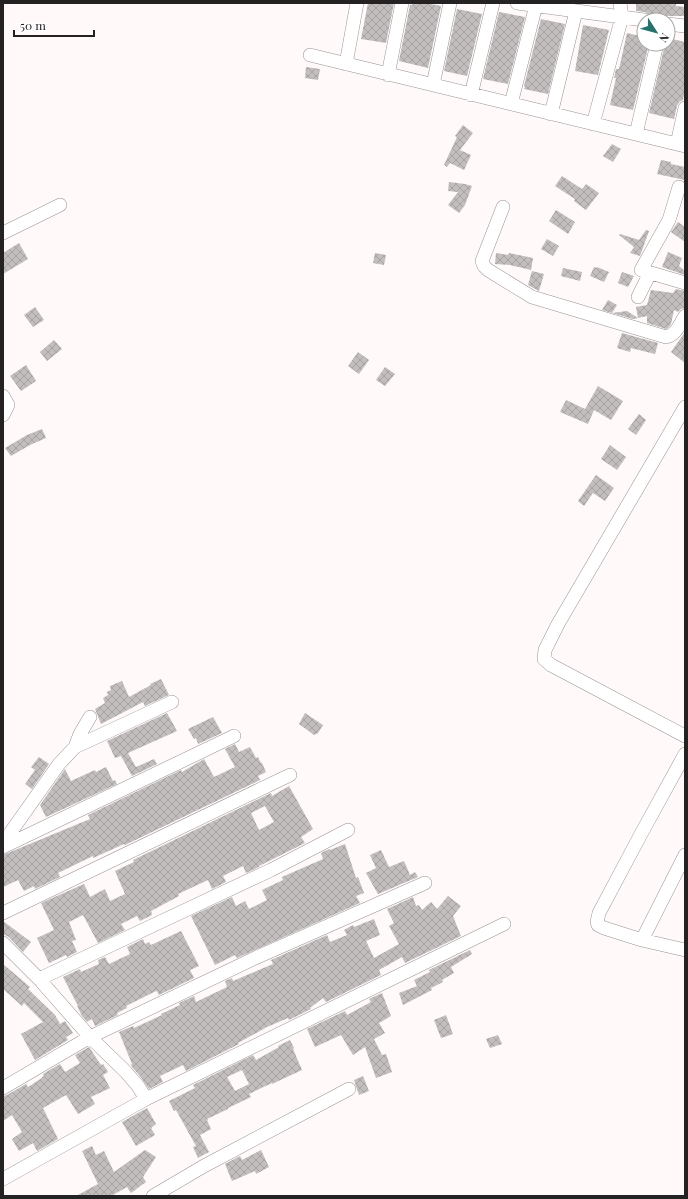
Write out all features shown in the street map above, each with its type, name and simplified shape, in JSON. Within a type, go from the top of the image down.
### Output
[{"type":"street","points":[[346,64],[357,3]]},
{"type":"street","points":[[388,75],[402,3]]},
{"type":"street","points":[[433,85],[450,3]]},
{"type":"street","points":[[471,95],[493,3]]},
{"type":"street","points":[[517,3],[636,19]]},
{"type":"street","points":[[593,124],[622,17],[620,3]]},
{"type":"street","points":[[511,104],[536,5]]},
{"type":"street","points":[[551,114],[576,11]]},
{"type":"street","points":[[636,134],[656,52]]},
{"type":"street","points":[[310,55],[681,145],[685,108]]},
{"type":"street","points":[[679,187],[669,220],[641,270],[685,283]]},
{"type":"street","points":[[3,233],[60,205]]},
{"type":"street","points":[[503,207],[482,261],[488,270],[532,297],[666,337],[671,336],[674,333],[685,316]]},
{"type":"street","points":[[638,297],[650,273]]},
{"type":"street","points":[[3,396],[8,406],[3,415]]},
{"type":"street","points":[[685,406],[558,624],[545,650],[544,659],[551,665],[685,736]]},
{"type":"street","points":[[3,843],[59,764],[75,748],[172,702]]},
{"type":"street","points":[[75,748],[80,734],[90,717]]},
{"type":"street","points":[[3,847],[234,736]]},
{"type":"street","points":[[685,754],[599,913],[597,922],[598,925],[604,928],[642,940],[685,950]]},
{"type":"street","points":[[3,913],[290,775]]},
{"type":"street","points":[[39,979],[270,870],[348,830]]},
{"type":"street","points":[[642,940],[685,855]]},
{"type":"street","points":[[3,1088],[90,1037],[255,958],[425,883]]},
{"type":"street","points":[[3,1179],[146,1099],[504,924]]},
{"type":"street","points":[[3,943],[39,979],[90,1037],[125,1071],[138,1086],[146,1099]]},
{"type":"street","points":[[153,1196],[204,1166],[349,1089]]},
{"type":"building","points":[[368,3],[394,3],[386,43],[361,39]]},
{"type":"building","points":[[413,3],[426,3],[441,6],[428,68],[399,61],[410,5]]},
{"type":"building","points":[[636,4],[676,4],[676,6],[685,7],[685,16],[676,16],[676,12],[636,11]]},
{"type":"building","points":[[457,9],[482,14],[467,76],[444,71]]},
{"type":"building","points":[[499,12],[525,17],[508,84],[483,79]]},
{"type":"building","points":[[541,19],[565,24],[548,94],[524,89]]},
{"type":"building","points":[[583,25],[609,30],[598,75],[575,71]]},
{"type":"building","points":[[627,33],[636,35],[636,52],[647,52],[633,110],[610,105],[616,78],[614,78],[616,69],[619,69]]},
{"type":"building","points":[[676,40],[685,42],[685,90],[683,100],[679,102],[677,106],[674,119],[649,113],[663,52],[676,52]]},
{"type":"building","points":[[306,67],[320,69],[318,80],[305,78]]},
{"type":"building","points":[[463,125],[473,133],[460,150],[471,155],[464,170],[450,163],[447,167],[444,165],[457,137],[455,136]]},
{"type":"building","points":[[612,144],[621,149],[613,162],[603,156]]},
{"type":"building","points":[[661,160],[685,167],[685,180],[657,174]]},
{"type":"building","points":[[562,176],[582,189],[586,184],[599,193],[586,210],[574,201],[575,199],[555,186]]},
{"type":"building","points":[[449,182],[472,186],[465,205],[459,213],[448,205],[458,192],[448,191]]},
{"type":"building","points":[[556,210],[575,222],[568,234],[549,221]]},
{"type":"building","points":[[678,222],[685,227],[685,242],[671,232]]},
{"type":"building","points":[[646,230],[649,231],[640,256],[630,253],[634,247],[619,235],[620,234],[639,240]]},
{"type":"building","points":[[547,239],[559,246],[553,256],[541,249]]},
{"type":"building","points":[[19,243],[28,259],[3,274],[3,253]]},
{"type":"building","points":[[668,252],[682,258],[679,266],[685,271],[685,275],[662,267]]},
{"type":"building","points":[[375,253],[386,255],[384,265],[373,263]]},
{"type":"building","points":[[496,253],[508,255],[509,253],[533,258],[531,270],[510,265],[495,264]]},
{"type":"building","points":[[594,267],[609,272],[604,282],[590,276]]},
{"type":"building","points":[[563,268],[582,272],[580,281],[561,276]]},
{"type":"building","points":[[532,271],[544,274],[539,291],[528,285]]},
{"type":"building","points":[[622,272],[634,276],[628,287],[618,283]]},
{"type":"building","points":[[676,289],[685,291],[685,308],[678,312],[674,310],[671,324],[668,328],[666,329],[647,323],[647,316],[638,318],[636,307],[647,305],[651,290],[673,293]]},
{"type":"building","points":[[608,300],[617,305],[612,313],[602,310]]},
{"type":"building","points":[[35,307],[44,320],[33,327],[24,315]]},
{"type":"building","points":[[627,311],[638,318],[633,319],[612,313]]},
{"type":"building","points":[[685,332],[685,363],[671,352]]},
{"type":"building","points":[[622,333],[658,343],[655,354],[631,348],[630,352],[617,348]]},
{"type":"building","points":[[54,340],[62,349],[47,361],[40,352]]},
{"type":"building","points":[[358,352],[369,360],[359,374],[348,366]]},
{"type":"building","points":[[26,365],[36,381],[21,391],[10,376]]},
{"type":"building","points":[[385,367],[395,374],[385,386],[376,380]]},
{"type":"building","points":[[598,386],[623,401],[611,420],[594,410],[588,424],[560,412],[566,400],[585,409]]},
{"type":"building","points":[[639,414],[646,420],[636,435],[628,429]]},
{"type":"building","points":[[42,429],[46,438],[11,456],[5,448],[27,435]]},
{"type":"building","points":[[610,445],[626,457],[617,470],[601,459]]},
{"type":"building","points":[[596,475],[614,488],[605,501],[593,493],[584,506],[578,501]]},
{"type":"building","points":[[161,679],[169,695],[145,706],[143,702],[101,724],[95,709],[105,703],[103,698],[108,695],[107,692],[111,690],[110,686],[122,681],[129,697]]},
{"type":"building","points":[[167,713],[177,731],[128,753],[136,767],[154,759],[157,764],[132,776],[121,756],[115,758],[107,741]]},
{"type":"building","points":[[305,713],[323,725],[318,733],[314,735],[299,724]]},
{"type":"building","points":[[213,717],[222,733],[198,744],[196,738],[194,739],[188,729]]},
{"type":"building","points":[[235,744],[239,752],[250,747],[256,758],[258,757],[266,772],[258,776],[260,780],[125,845],[124,844],[93,858],[93,856],[58,873],[60,877],[35,889],[34,886],[24,891],[18,880],[3,887],[3,855],[90,819],[88,815],[181,770],[182,772],[204,759],[214,777],[235,767],[225,749]]},
{"type":"building","points":[[39,757],[49,764],[32,789],[25,784],[35,770],[31,767]]},
{"type":"building","points":[[106,767],[113,781],[115,780],[117,784],[46,817],[40,805],[65,769],[71,781],[95,770],[96,772]]},
{"type":"building","points":[[289,786],[313,829],[301,837],[305,843],[246,873],[243,866],[223,876],[226,882],[212,889],[208,880],[178,894],[179,896],[151,911],[152,915],[140,921],[137,916],[121,924],[125,930],[98,943],[83,915],[69,922],[76,940],[72,941],[77,952],[67,957],[66,955],[49,963],[37,938],[54,930],[41,903],[84,884],[90,897],[105,889],[110,901],[125,894],[115,871],[134,862],[133,860],[271,793],[272,796]],"holes":[[[265,806],[274,822],[259,830],[251,813]]]},
{"type":"building","points":[[345,844],[356,878],[358,877],[364,893],[356,896],[360,903],[237,958],[235,955],[215,965],[191,916],[232,897],[236,906],[245,901],[249,909],[267,900],[262,890],[283,880],[282,877],[323,859],[321,853]]},
{"type":"building","points":[[381,850],[389,867],[404,861],[410,875],[415,872],[418,877],[378,894],[366,873],[376,868],[370,855]]},
{"type":"building","points":[[448,896],[461,906],[453,916],[461,936],[405,963],[402,957],[379,970],[381,975],[326,1002],[323,998],[310,1008],[311,1009],[289,1020],[288,1018],[267,1027],[238,1043],[239,1044],[186,1071],[183,1065],[160,1076],[163,1082],[149,1089],[132,1067],[119,1032],[133,1026],[134,1028],[162,1015],[161,1014],[180,1005],[179,1003],[194,996],[196,1002],[227,987],[225,981],[232,978],[233,981],[273,964],[271,960],[327,935],[330,942],[347,935],[344,930],[353,925],[354,927],[374,919],[380,935],[366,941],[374,958],[399,944],[389,926],[394,923],[387,909],[413,897],[416,906],[419,905],[422,910],[431,902],[437,909]]},
{"type":"building","points":[[3,921],[31,942],[23,952],[9,937],[3,934]]},
{"type":"building","points":[[181,931],[199,966],[190,970],[194,978],[159,995],[157,991],[154,992],[126,1006],[127,1008],[117,1013],[118,1015],[95,1026],[92,1019],[87,1022],[82,1016],[63,977],[80,969],[81,972],[99,964],[98,960],[105,957],[109,964],[130,954],[127,947],[143,939],[145,944],[149,942],[151,945]]},
{"type":"building","points":[[470,950],[472,954],[451,967],[454,973],[442,980],[443,982],[431,988],[432,990],[403,1005],[399,993],[417,986],[414,980],[430,972],[429,970]]},
{"type":"building","points":[[3,964],[30,987],[28,989],[55,1015],[60,1024],[65,1021],[73,1033],[66,1037],[68,1040],[35,1060],[21,1034],[43,1022],[24,1003],[22,1006],[3,989]]},
{"type":"building","points":[[382,993],[391,1016],[379,1023],[385,1033],[374,1039],[382,1055],[386,1054],[392,1072],[376,1078],[365,1047],[353,1055],[341,1035],[315,1047],[307,1029],[345,1011],[347,1015],[371,1002],[369,999]]},
{"type":"building","points":[[446,1015],[453,1034],[441,1038],[434,1020]]},
{"type":"building","points":[[498,1035],[502,1044],[490,1048],[486,1039]]},
{"type":"building","points":[[290,1040],[302,1070],[249,1094],[251,1097],[207,1119],[211,1129],[200,1135],[209,1152],[198,1158],[193,1147],[196,1146],[176,1110],[174,1111],[169,1101],[195,1088],[193,1085],[253,1055],[256,1060],[279,1047],[278,1046]],"holes":[[[242,1070],[249,1084],[235,1091],[227,1077]]]},
{"type":"building","points":[[89,1047],[101,1065],[103,1064],[108,1072],[103,1075],[110,1088],[91,1097],[95,1104],[78,1114],[66,1095],[43,1108],[58,1139],[37,1151],[33,1143],[19,1151],[12,1139],[22,1132],[12,1115],[3,1121],[3,1096],[26,1084],[28,1087],[42,1078],[44,1076],[43,1074],[60,1064],[65,1072],[80,1063],[75,1055]]},
{"type":"building","points":[[363,1076],[369,1091],[359,1095],[354,1080]]},
{"type":"building","points":[[147,1108],[156,1124],[151,1128],[155,1135],[136,1146],[122,1122]]},
{"type":"building","points":[[92,1146],[96,1155],[104,1151],[114,1172],[145,1150],[156,1157],[143,1177],[146,1182],[131,1193],[127,1187],[111,1196],[76,1196],[98,1184],[82,1151]]},
{"type":"building","points":[[261,1150],[269,1167],[256,1174],[255,1171],[232,1181],[225,1164],[240,1156],[242,1160]]}]
